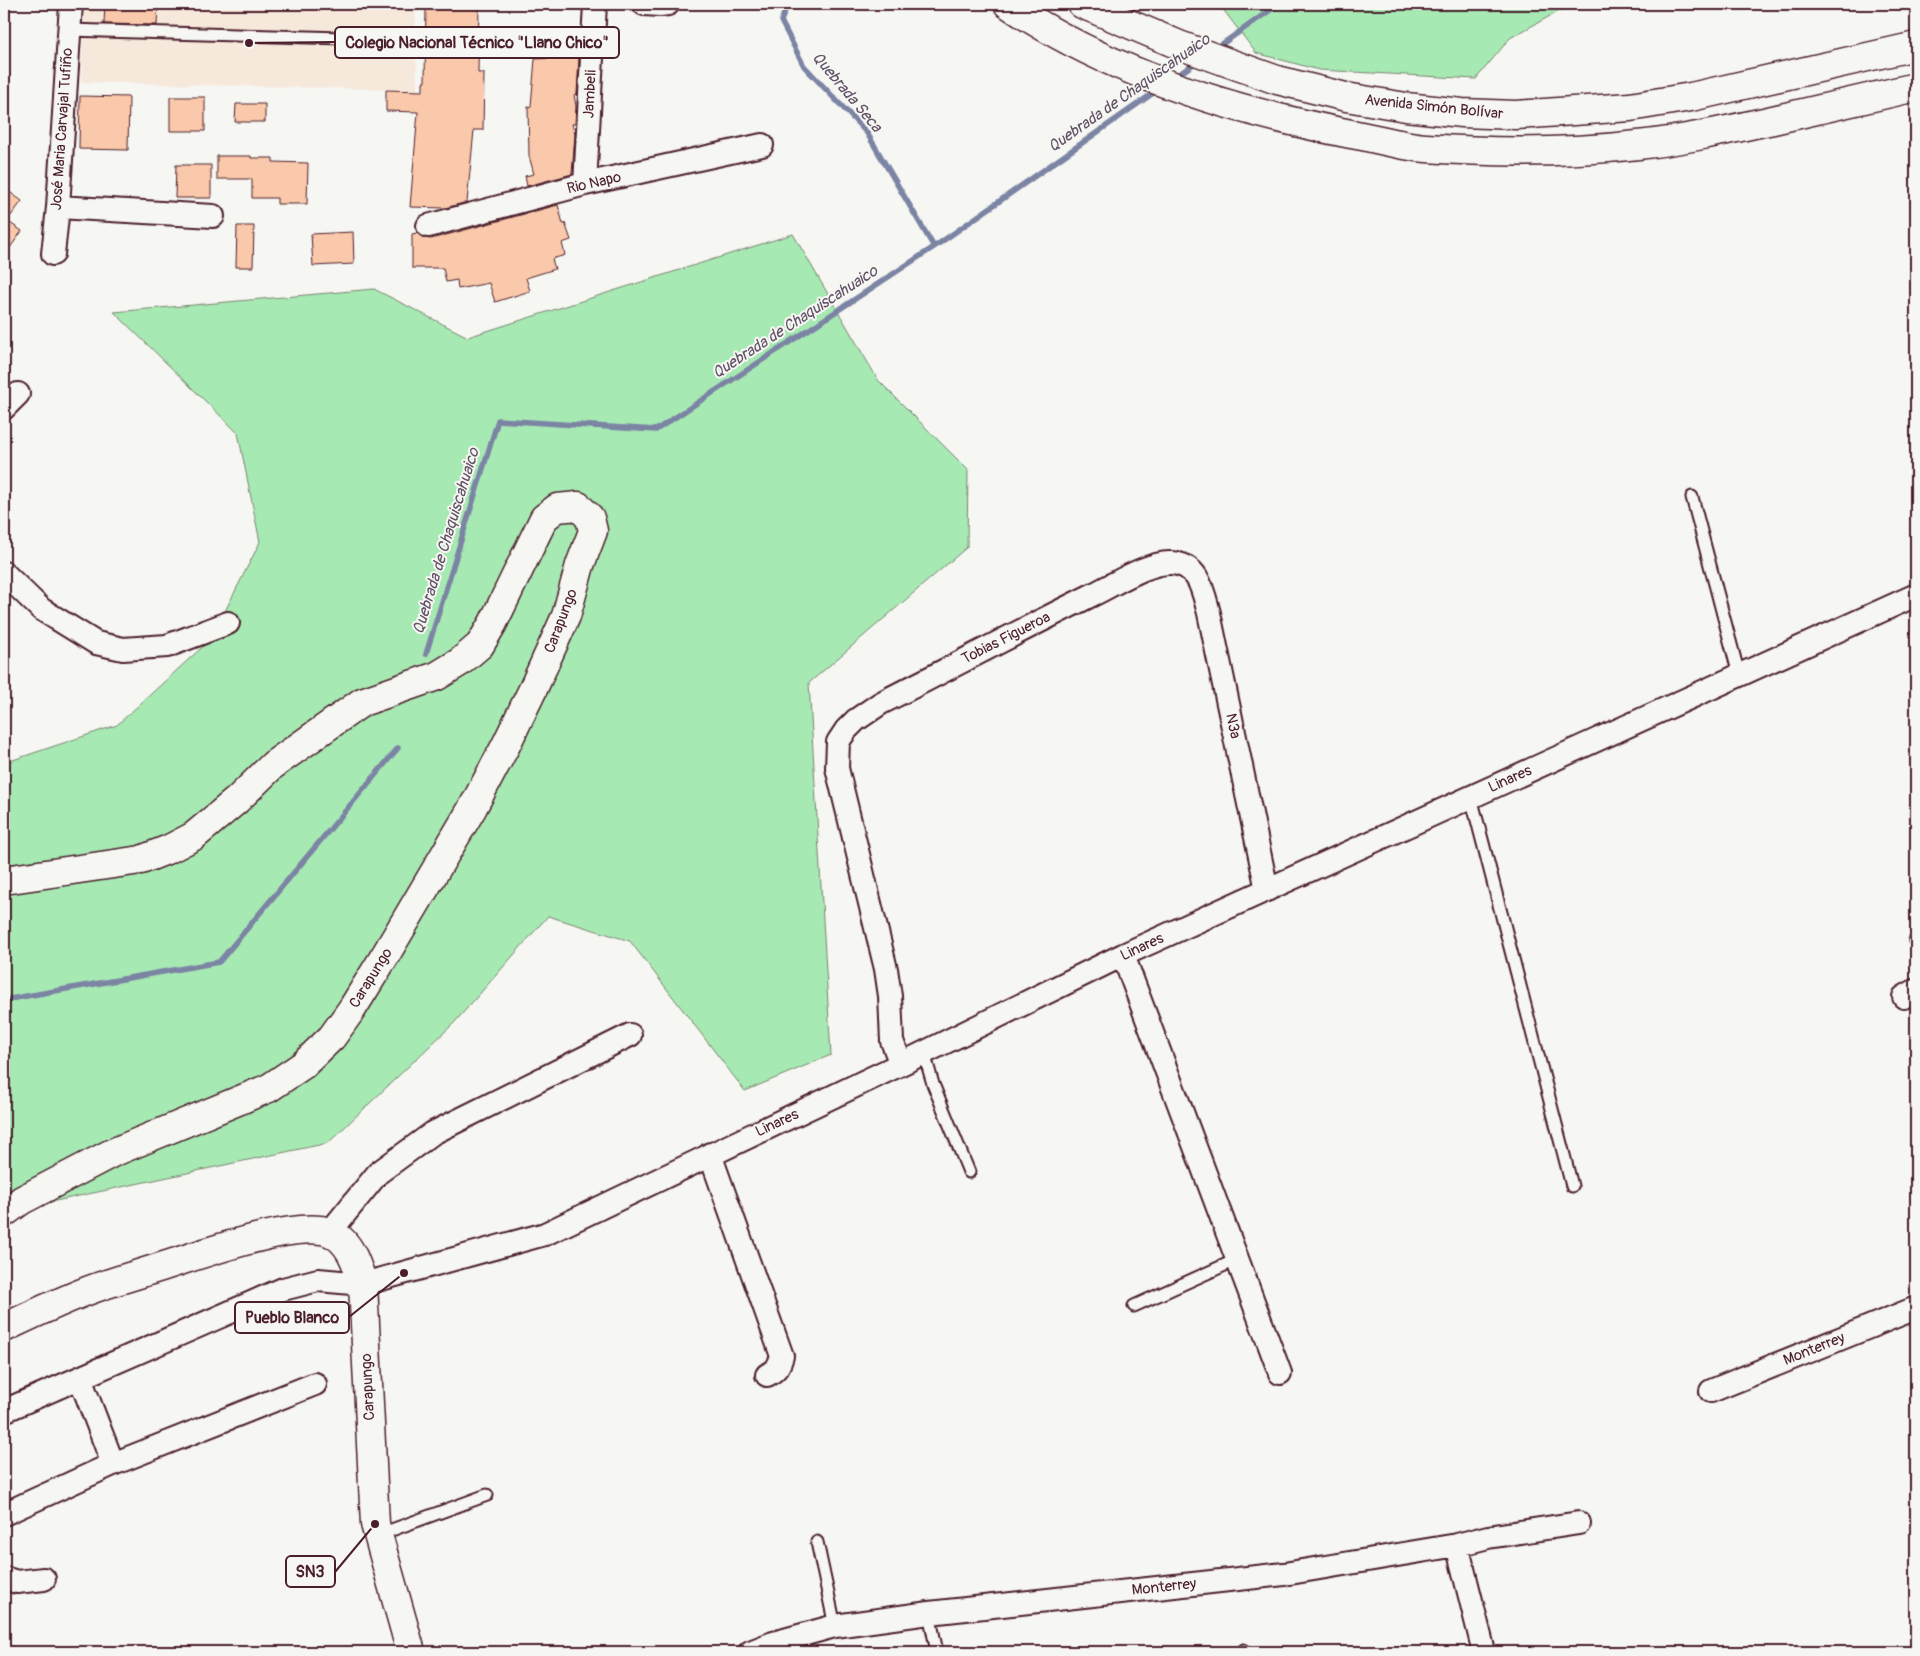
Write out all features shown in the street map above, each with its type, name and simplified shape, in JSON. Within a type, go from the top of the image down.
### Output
[{"type":"main road","points":[[1008,4],[1028,18],[1074,42],[1127,67],[1185,90],[1276,118],[1423,148],[1518,151],[1573,150],[1638,145],[1700,136],[1916,87]]},
{"type":"main road","name":"Avenida Simón Bolívar","points":[[1082,4],[1214,58],[1277,80],[1346,97],[1462,113],[1516,115],[1639,106],[1775,79],[1916,46]]},
{"type":"main road","name":"Carapungo","points":[[4,880],[142,860],[194,836],[238,800],[273,766],[362,702],[437,676],[460,662],[480,645],[494,623],[544,518],[557,508],[578,506],[590,518],[592,531],[580,565],[566,616],[506,745],[386,954],[332,1037],[303,1065],[269,1088],[112,1153],[22,1200],[4,1213]]},
{"type":"main road","points":[[4,1328],[87,1291],[233,1245],[296,1230],[330,1232]]},
{"type":"main road","name":"Carapungo","points":[[330,1232],[343,1242],[355,1258],[363,1284],[375,1524],[411,1652]]},
{"type":"street","name":"José Maria Carvajal Tufiño","points":[[53,254],[58,208],[71,4]]},
{"type":"street","name":"Jambeli","points":[[586,184],[595,4]]},
{"type":"street","points":[[644,4],[668,4]]},
{"type":"street","name":"Rio Napo","points":[[428,226],[586,184],[762,145]]},
{"type":"street","points":[[58,208],[213,216]]},
{"type":"street","name":"Tobias Figueroa","points":[[901,1064],[892,1041],[890,996],[886,969],[837,768],[838,742],[856,720],[881,703],[1060,611],[1143,570],[1172,563],[1188,568]]},
{"type":"street","name":"N3a","points":[[1188,568],[1196,574],[1201,583],[1209,613],[1267,890]]},
{"type":"street","points":[[4,573],[41,609],[96,643],[123,649],[167,646],[228,623]]},
{"type":"street","name":"Linares","points":[[363,1284],[545,1234],[924,1053],[1123,955],[1916,595]]},
{"type":"street","points":[[1123,955],[1280,1373]]},
{"type":"street","points":[[330,1232],[378,1173],[433,1133],[630,1035]]},
{"type":"street","points":[[710,1154],[782,1356],[780,1365],[775,1371],[767,1375]]},
{"type":"street","points":[[4,1412],[283,1289],[318,1280],[363,1284]]},
{"type":"street","name":"Monterrey","points":[[1711,1391],[1916,1308]]},
{"type":"street","points":[[80,1378],[114,1464]]},
{"type":"street","points":[[4,1514],[114,1464],[315,1384]]},
{"type":"street","name":"Monterrey","points":[[750,1652],[773,1643],[835,1626],[929,1613],[1284,1574],[1457,1545],[1488,1537],[1579,1523]]},
{"type":"street","points":[[1457,1545],[1484,1652]]},
{"type":"street","points":[[4,1578],[17,1582],[44,1579]]},
{"type":"lane","points":[[69,30],[377,39]]},
{"type":"lane","points":[[1692,497],[1739,675]]},
{"type":"lane","points":[[1471,797],[1572,1186]]},
{"type":"lane","points":[[924,1053],[933,1084],[969,1172]]},
{"type":"lane","points":[[1134,1306],[1236,1260]]},
{"type":"lane","points":[[378,1535],[487,1494]]},
{"type":"lane","points":[[817,1542],[835,1626]]},
{"type":"lane","points":[[929,1613],[937,1652]]},
{"type":"shaded area","points":[[84,4],[415,4],[417,90],[81,82]]},
{"type":"green space","points":[[1219,4],[1572,4],[1510,38],[1476,79],[1319,70],[1256,53]]},
{"type":"green space","points":[[793,234],[878,380],[968,470],[967,547],[809,683],[831,1055],[745,1091],[630,941],[548,916],[454,1023],[328,1143],[4,1212],[4,763],[117,725],[211,639],[260,542],[238,433],[114,312],[374,289],[468,337]]},
{"type":"building","points":[[105,4],[158,4],[157,25],[104,24]]},
{"type":"building","points":[[426,4],[479,4],[478,73],[484,73],[483,130],[474,130],[467,202],[445,208],[410,207],[418,112],[386,111],[386,90],[423,91],[423,82],[425,82]]},
{"type":"building","points":[[579,57],[577,94],[574,95],[576,106],[575,124],[572,124],[575,134],[572,174],[527,186],[525,176],[534,174],[529,156],[528,107],[531,106],[535,59]]},
{"type":"building","points":[[80,96],[129,97],[128,150],[79,149]]},
{"type":"building","points":[[170,97],[205,97],[205,131],[170,131]]},
{"type":"building","points":[[236,104],[265,104],[265,122],[235,122]]},
{"type":"building","points":[[217,156],[251,156],[251,158],[273,158],[273,162],[308,163],[307,204],[277,204],[277,198],[252,198],[252,179],[217,179]]},
{"type":"building","points":[[176,165],[211,165],[211,198],[175,198]]},
{"type":"building","points":[[4,188],[22,201],[7,221],[22,231],[4,256]]},
{"type":"building","points":[[558,205],[563,224],[565,223],[571,240],[562,243],[565,255],[552,259],[555,269],[526,278],[530,291],[495,302],[489,283],[458,289],[457,280],[446,282],[443,268],[412,268],[412,234],[417,233],[424,238],[431,239]]},
{"type":"building","points":[[237,226],[254,226],[253,267],[236,267]]},
{"type":"building","points":[[353,232],[354,264],[313,266],[311,234]]},
{"type":"waterway","name":"Quebrada Seca","points":[[788,4],[781,21],[804,66],[867,133],[934,247]]},
{"type":"waterway","name":"Quebrada de Chaquiscahuaico","points":[[1215,49],[1279,4]]},
{"type":"waterway","name":"Quebrada de Chaquiscahuaico","points":[[1175,77],[1198,61]]},
{"type":"waterway","name":"Quebrada de Chaquiscahuaico","points":[[426,654],[498,420],[656,430],[934,247],[1159,89]]},
{"type":"waterway","name":"Quebrada de Chaquiscahuaico","points":[[4,1000],[219,962],[398,748]]},
{"type":"place","name":"Colegio Nacional Técnico \"Llano Chico\"","points":[[249,43]]},
{"type":"place","name":"Pueblo Blanco","points":[[404,1273]]},
{"type":"place","name":"SN3","points":[[375,1524]]}]
